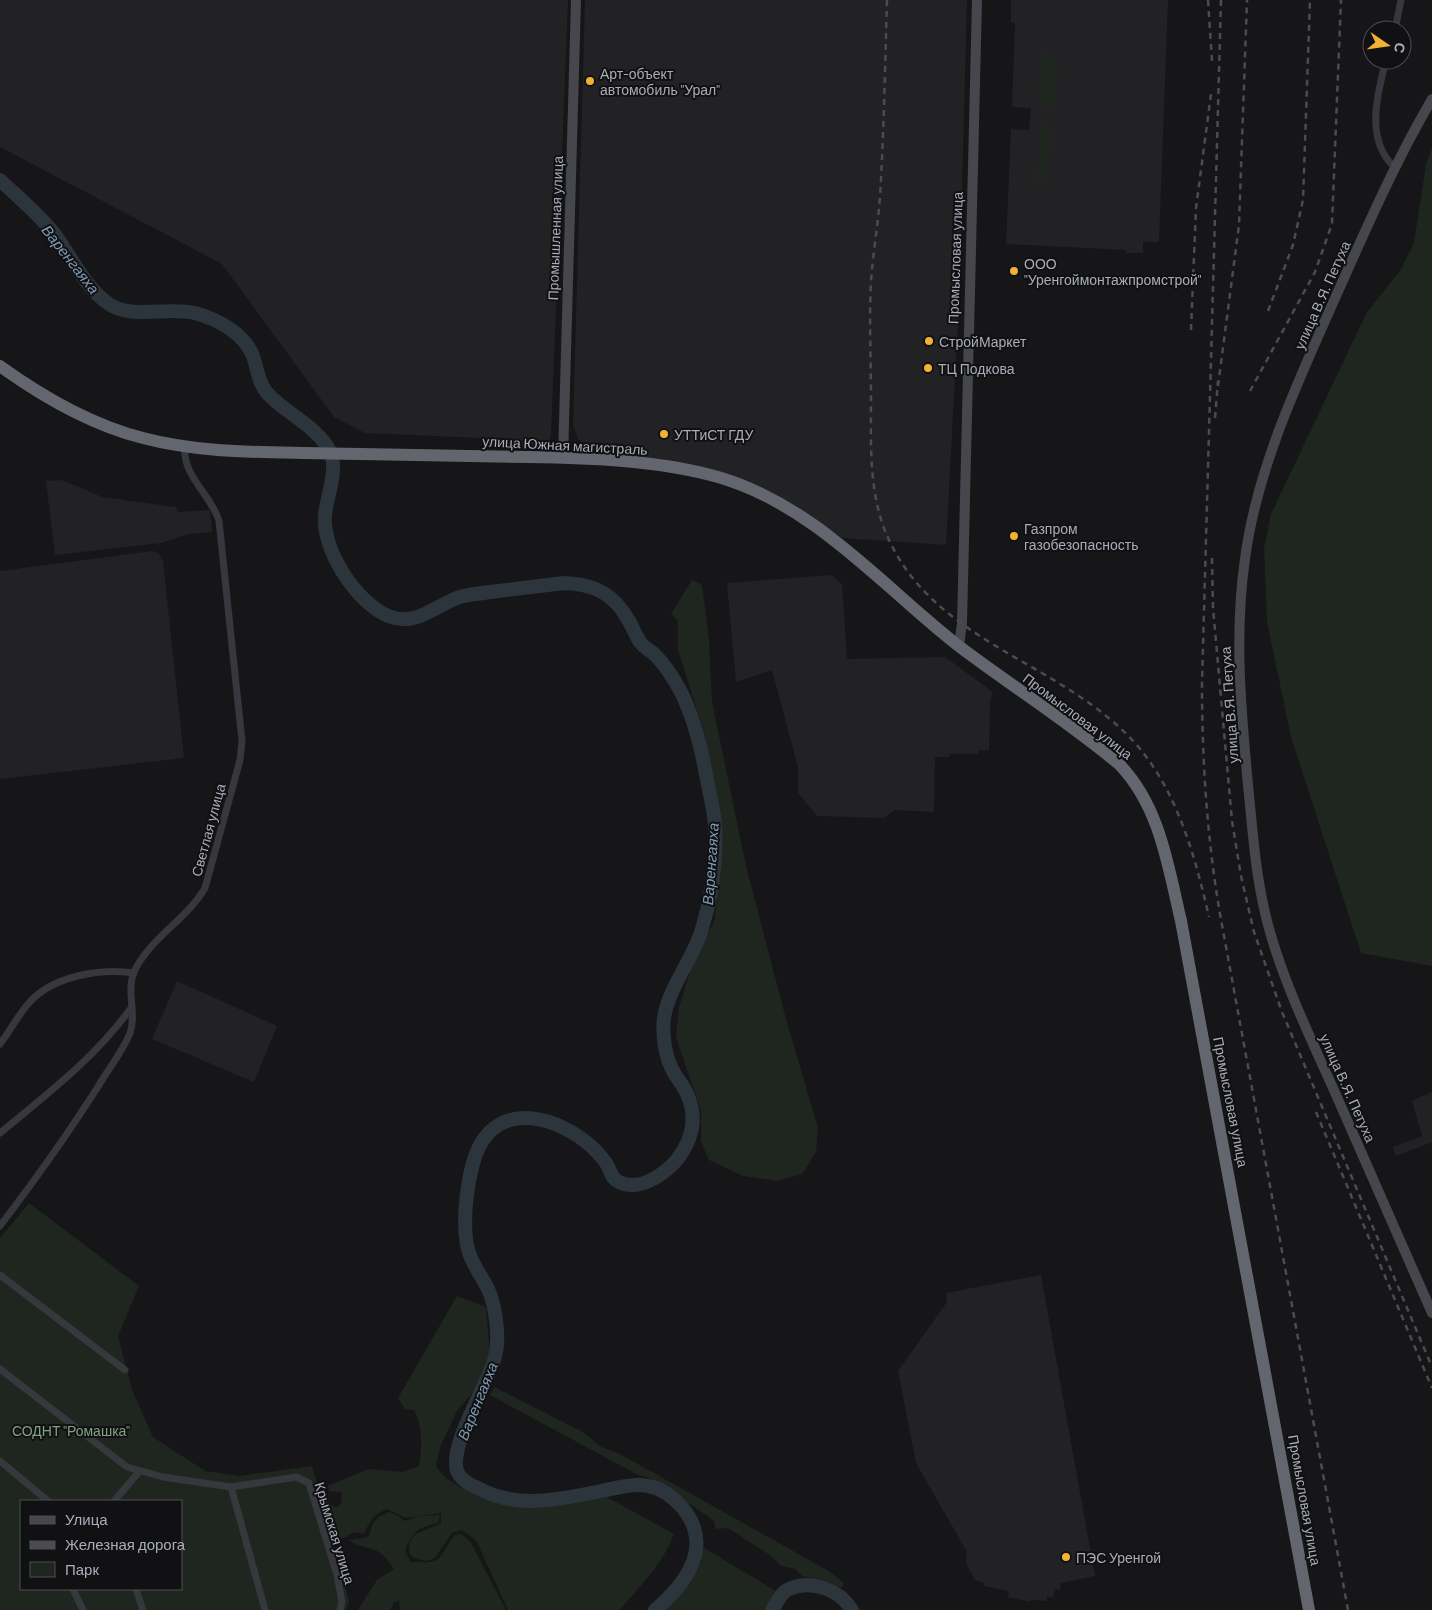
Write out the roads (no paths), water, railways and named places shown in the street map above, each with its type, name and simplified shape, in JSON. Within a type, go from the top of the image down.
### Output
[{"type":"highway","points":[[0,366],[35,390],[99,423],[143,438],[185,447]]},
{"type":"highway","name":"улица Южная магистраль","points":[[185,447],[229,452],[563,458],[681,469],[722,478],[758,492],[797,514],[838,543],[959,646]]},
{"type":"highway","name":"Промысловая улица","points":[[959,646],[1120,764],[1141,789],[1154,817],[1181,921],[1198,1003],[1309,1610]]},
{"type":"street","name":"Промышленная улица","points":[[563,458],[576,0]]},
{"type":"street","name":"Промысловая улица","points":[[959,646],[962,623],[978,0]]},
{"type":"street","points":[[1396,20],[1401,0]]},
{"type":"street","points":[[1384,70],[1377,105],[1376,136],[1383,155],[1394,167]]},
{"type":"street","name":"улица В.Я. Петуха","points":[[1432,99],[1394,167],[1306,365],[1267,466],[1245,555],[1240,602],[1238,657],[1257,868],[1270,934],[1303,1021],[1432,1313]]},
{"type":"street","name":"Светлая улица","points":[[134,973],[156,943],[194,904],[205,888],[242,750],[219,521],[213,504],[186,465],[185,447]]},
{"type":"street","points":[[0,1044],[30,1001],[51,987],[88,974],[117,971],[134,973],[130,1031],[123,1046],[63,1142],[0,1226]]},
{"type":"street","points":[[0,1133],[61,1083],[121,1021],[131,1007]]},
{"type":"street","points":[[0,1275],[125,1370]]},
{"type":"street","points":[[0,1369],[128,1467],[139,1472],[115,1500]]},
{"type":"street","points":[[0,1461],[47,1500]]},
{"type":"street","name":"Крымская улица","points":[[139,1472],[230,1487],[296,1476],[309,1483],[337,1575],[342,1602],[340,1610]]},
{"type":"street","points":[[230,1487],[266,1610]]},
{"type":"street","points":[[73,1590],[83,1610]]},
{"type":"street","points":[[136,1590],[143,1610]]},
{"type":"waterway","name":"Варенгаяха","points":[[0,180],[50,228],[91,288],[106,302],[116,308],[127,311],[184,311],[195,313],[221,323],[243,340],[253,356],[260,381],[268,394],[314,431],[327,446],[331,454],[333,471],[325,515],[329,544],[335,559],[353,587],[376,609],[388,616],[407,619],[424,615],[448,602],[469,595],[564,583],[594,588],[610,597],[617,604],[640,642],[669,671],[685,701],[696,730],[715,825],[713,878],[709,904],[698,940],[671,995],[664,1018],[663,1032],[666,1053],[674,1073],[686,1091],[692,1112],[692,1129],[682,1153],[671,1166],[658,1176],[635,1185],[627,1185],[616,1180],[605,1161],[596,1151],[585,1141],[556,1124],[524,1118],[509,1120],[495,1128],[483,1140],[477,1151],[469,1181],[465,1215],[466,1232],[467,1246],[471,1258],[488,1288],[492,1301],[497,1326],[497,1345],[491,1369],[470,1414],[456,1459],[457,1471],[464,1480],[496,1496],[511,1499],[541,1501],[636,1485],[653,1487],[671,1496],[682,1507],[691,1521],[696,1535],[696,1549],[686,1576],[655,1610]]},
{"type":"waterway","name":"Варенгаяха","points":[[772,1610],[786,1590],[807,1585],[825,1588],[833,1592],[847,1603],[852,1610]]},
{"type":"railway","points":[[887,0],[881,172],[870,310],[872,472],[878,509],[884,527],[891,544],[913,578],[940,606],[971,630],[1074,693],[1106,716],[1135,743],[1150,761],[1173,803],[1191,848],[1209,917]]},
{"type":"railway","points":[[1208,0],[1212,61]]},
{"type":"railway","points":[[1221,0],[1202,683],[1206,799],[1220,914],[1348,1610]]},
{"type":"railway","points":[[1218,386],[1239,225],[1247,0]]},
{"type":"railway","points":[[1268,311],[1293,245],[1303,200],[1310,0]]},
{"type":"railway","points":[[1250,391],[1315,272],[1332,224],[1341,0]]},
{"type":"railway","points":[[1191,330],[1196,208],[1211,94]]},
{"type":"railway","points":[[1215,418],[1218,381]]},
{"type":"railway","points":[[1212,558],[1213,608],[1232,821],[1241,876],[1254,932],[1282,1012],[1432,1367]]},
{"type":"railway","points":[[1316,1112],[1432,1388]]},
{"type":"place","name":"Арт-объект автомобиль \"Урал\"","points":[[590,81]]},
{"type":"place","name":"ООО \"Уренгоймонтажпромстрой\"","points":[[1014,271]]},
{"type":"place","name":"СтройМаркет","points":[[929,341]]},
{"type":"place","name":"ТЦ Подкова","points":[[928,368]]},
{"type":"place","name":"УТТиСТ ГДУ","points":[[664,434]]},
{"type":"place","name":"Газпром газобезопасность","points":[[1014,536]]},
{"type":"place","name":"ПЭС Уренгой","points":[[1066,1557]]},
{"type":"park label","name":"СОДНТ \"Ромашка\"","points":[[71,1430]]}]
